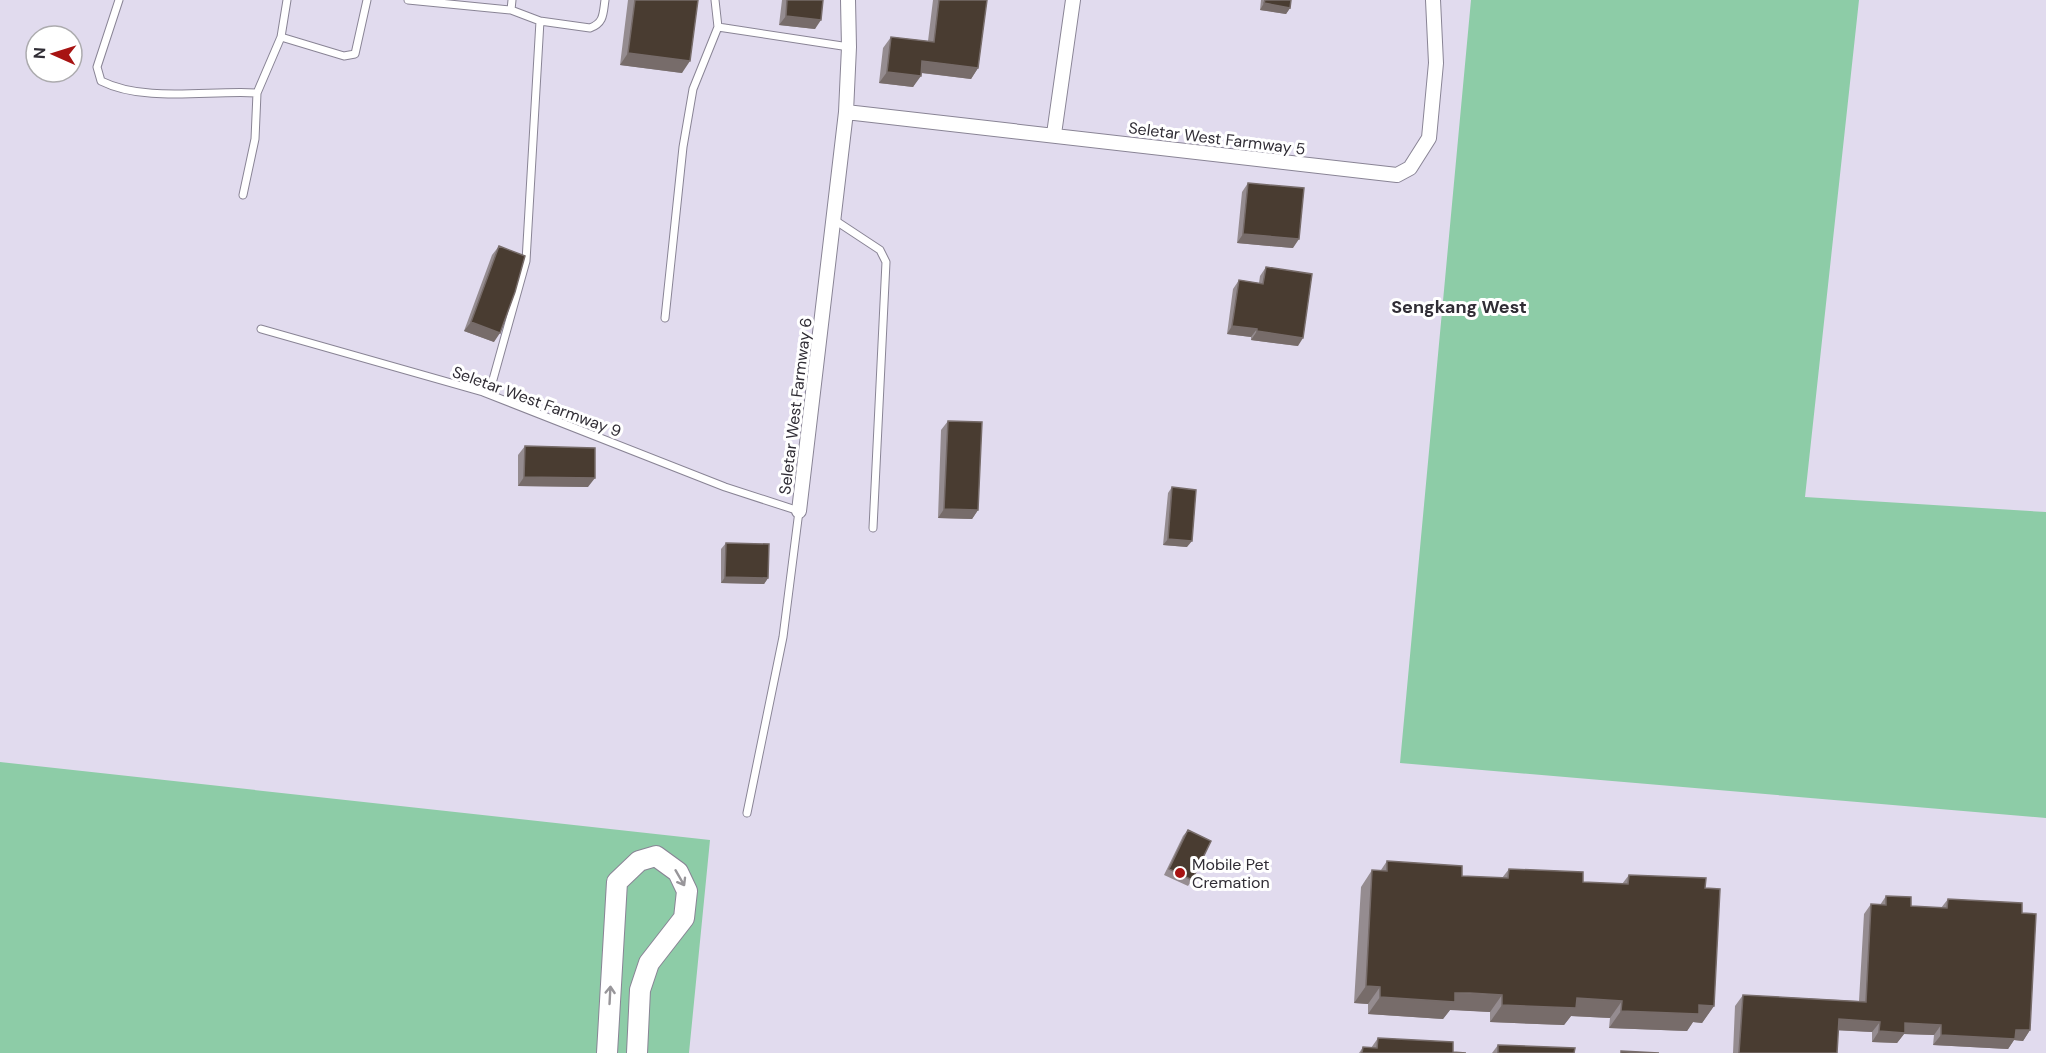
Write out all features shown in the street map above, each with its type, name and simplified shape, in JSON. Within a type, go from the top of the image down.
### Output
[{"type":"street","name":"Seletar West Farmway 6","points":[[799,511],[846,112],[849,47],[848,0]]},
{"type":"street","points":[[1054,134],[1073,0]]},
{"type":"street","name":"Seletar West Farmway 5","points":[[846,112],[1397,175],[1410,168],[1429,138],[1436,63],[1433,0]]},
{"type":"street","points":[[607,1053],[617,882],[639,861],[656,856],[678,872],[687,891],[684,918],[649,963],[640,990],[637,1053]]},
{"type":"lane","points":[[119,0],[97,67],[101,81],[116,88],[163,93],[257,93]]},
{"type":"lane","points":[[243,195],[255,139],[257,93],[281,37],[287,0]]},
{"type":"lane","points":[[281,37],[344,56],[355,54],[367,0]]},
{"type":"lane","points":[[408,0],[511,10],[540,21],[590,28],[597,26],[602,20],[605,0]]},
{"type":"lane","points":[[511,10],[512,0]]},
{"type":"lane","points":[[665,318],[683,147],[693,89],[718,27],[715,0]]},
{"type":"lane","points":[[489,394],[526,261],[540,21]]},
{"type":"lane","points":[[718,27],[849,47]]},
{"type":"lane","points":[[833,219],[880,250],[886,262],[873,528]]},
{"type":"lane","name":"Seletar West Farmway 9","points":[[261,329],[489,394],[725,487],[799,511]]},
{"type":"lane","name":"Seletar West Farmway 6","points":[[747,813],[783,637],[799,511]]},
{"type":"green space","points":[[1471,0],[1859,0],[1805,497],[2046,512],[2046,818],[1400,763]]},
{"type":"green space","points":[[0,762],[710,840],[689,1053],[0,1053]]},
{"type":"building","points":[[635,0],[698,0],[690,61],[628,53]]},
{"type":"building","points":[[787,0],[823,0],[821,20],[786,16]]},
{"type":"building","points":[[939,0],[987,0],[978,68],[922,61],[921,76],[887,72],[891,37],[934,42]]},
{"type":"building","points":[[1265,0],[1291,0],[1290,8],[1264,3]]},
{"type":"building","points":[[1248,183],[1304,188],[1299,239],[1243,234]]},
{"type":"building","points":[[499,246],[525,256],[500,333],[471,322]]},
{"type":"building","points":[[1266,267],[1312,274],[1303,338],[1232,326],[1239,280],[1263,284]]},
{"type":"building","points":[[948,421],[982,422],[978,510],[944,509]]},
{"type":"building","points":[[525,446],[595,448],[595,478],[524,477]]},
{"type":"building","points":[[1172,487],[1196,490],[1192,541],[1168,539]]},
{"type":"building","points":[[726,543],[769,544],[768,578],[725,577]]},
{"type":"building","points":[[1188,830],[1211,841],[1192,880],[1169,869]]},
{"type":"building","points":[[1387,861],[1462,866],[1462,876],[1508,878],[1509,869],[1583,872],[1583,882],[1628,884],[1629,875],[1706,878],[1705,888],[1720,889],[1714,1006],[1699,1005],[1699,1014],[1621,1011],[1622,1001],[1577,998],[1576,1008],[1502,1005],[1502,995],[1470,993],[1455,993],[1455,1002],[1380,997],[1380,987],[1366,986],[1372,870],[1387,871]]},
{"type":"building","points":[[1886,896],[1911,897],[1911,906],[1947,908],[1948,899],[2022,903],[2022,913],[2036,914],[2030,1030],[2016,1030],[2015,1039],[1941,1035],[1941,1025],[1905,1023],[1905,1033],[1879,1031],[1880,1022],[1839,1019],[1837,1053],[1739,1053],[1743,995],[1866,1002],[1871,904],[1886,905]]},
{"type":"building","points":[[1378,1038],[1453,1042],[1453,1052],[1466,1053],[1362,1053],[1363,1047],[1377,1048]]},
{"type":"building","points":[[1498,1045],[1575,1048],[1574,1053],[1498,1053]]},
{"type":"building","points":[[1621,1051],[1659,1053],[1621,1053]]},
{"type":"place","name":"Mobile Pet Cremation","points":[[1180,873]]},
{"type":"district","name":"Sengkang West","points":[[1459,307]]}]
